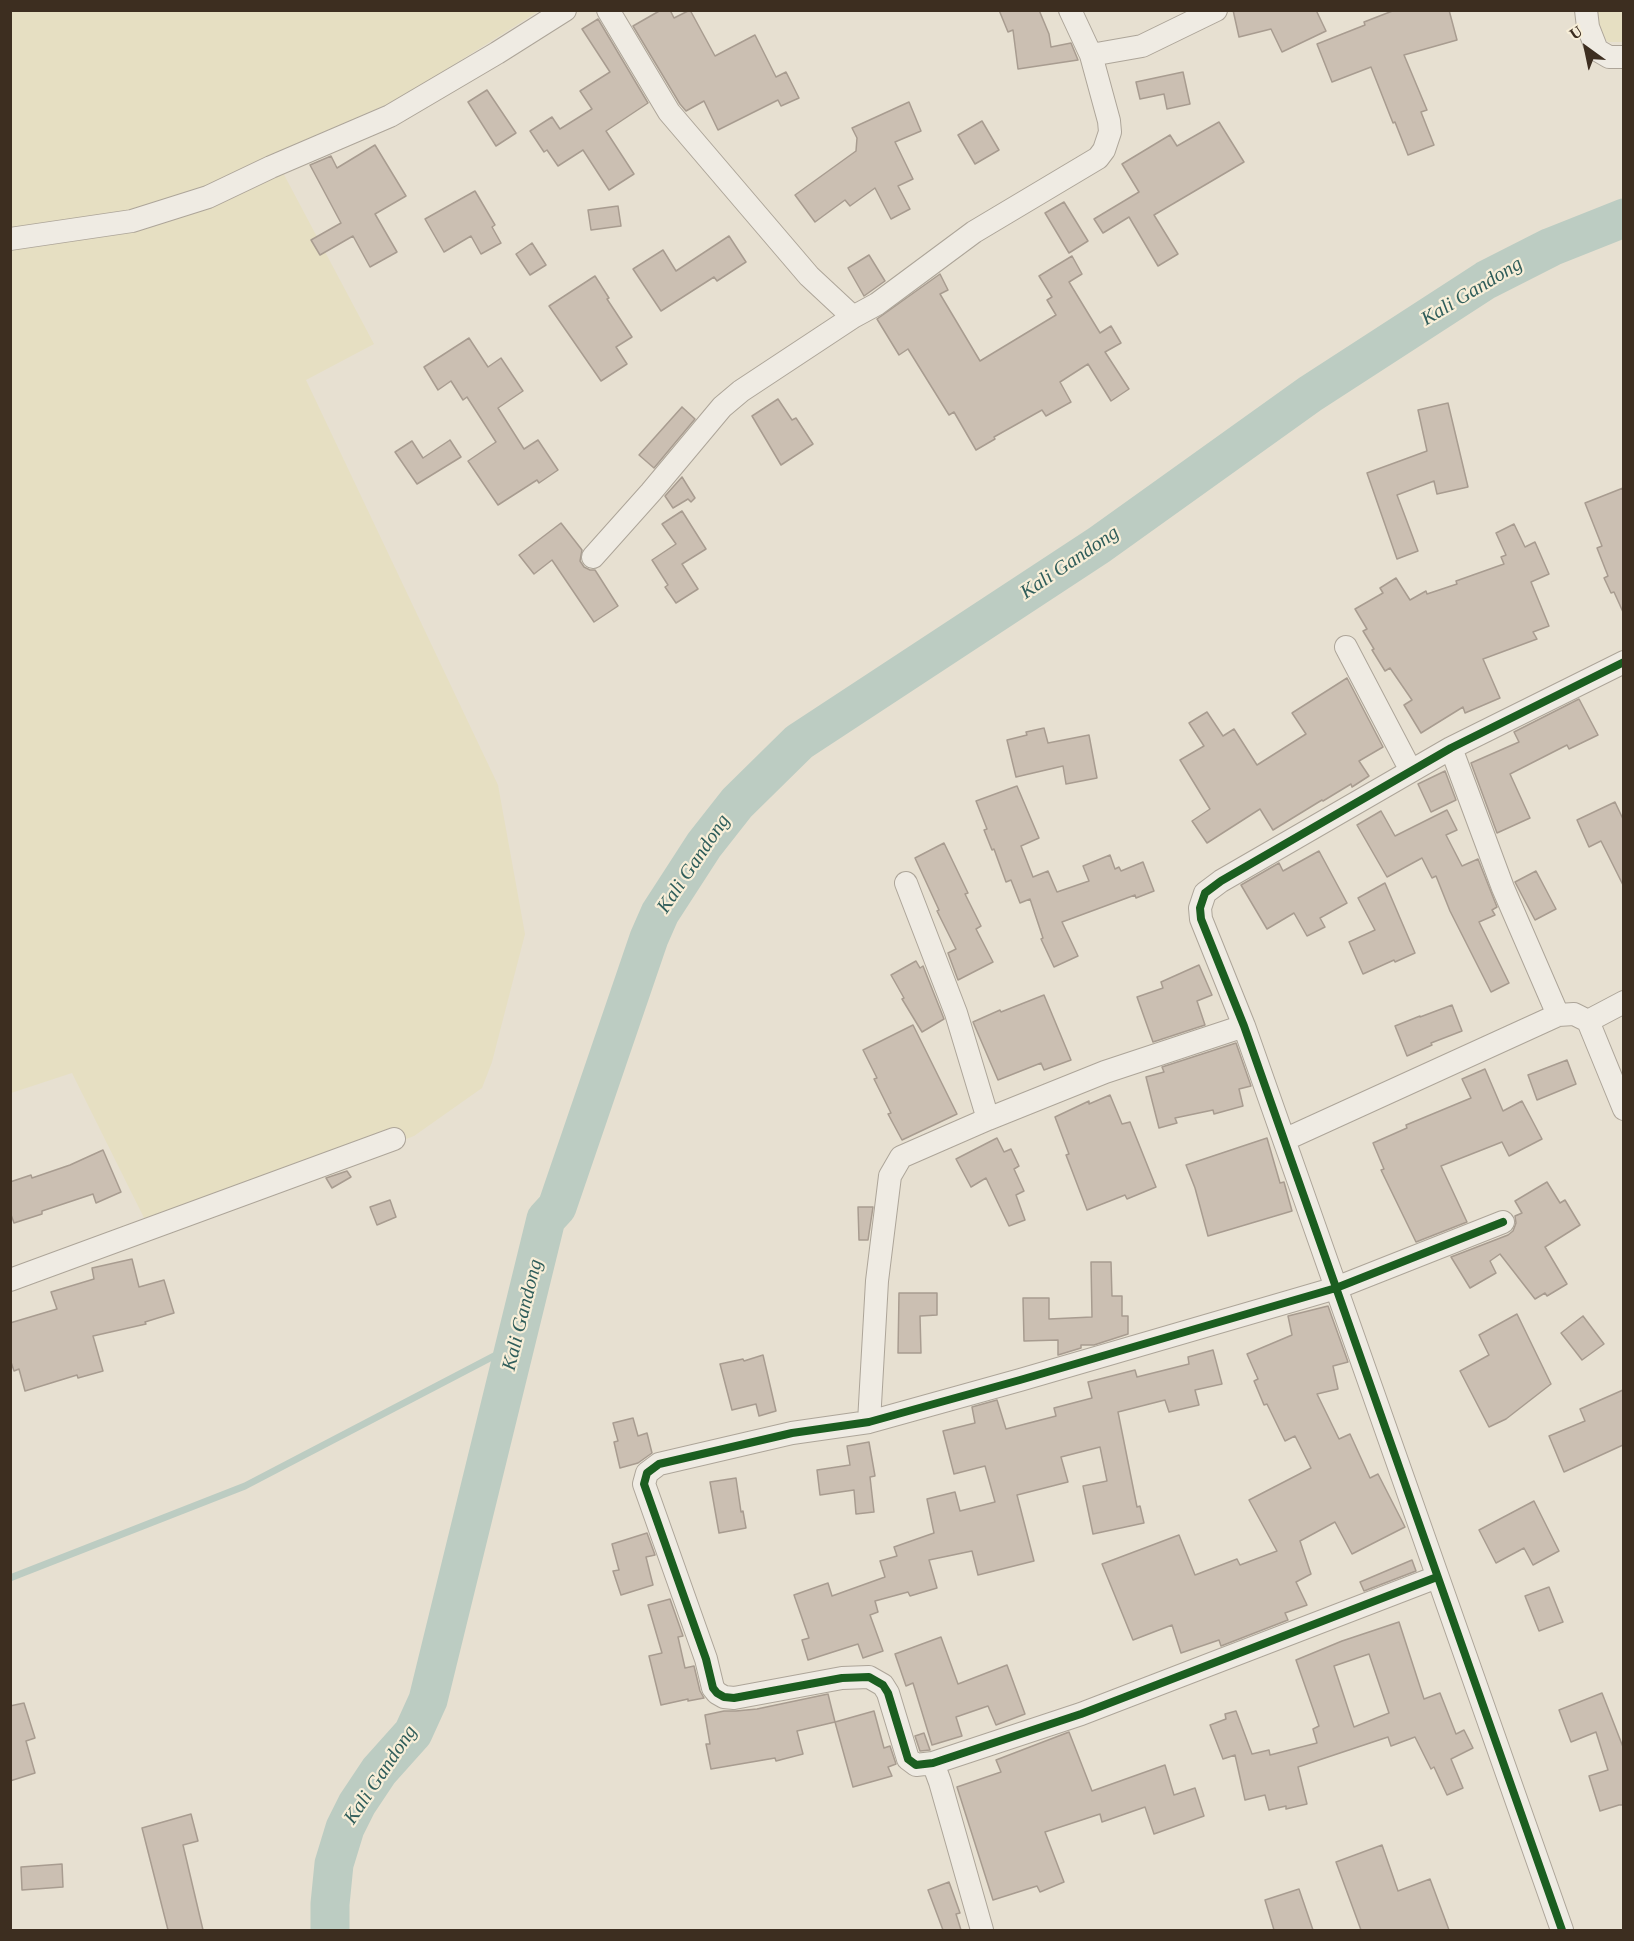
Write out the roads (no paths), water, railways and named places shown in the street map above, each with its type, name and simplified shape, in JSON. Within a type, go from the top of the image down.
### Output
[{"type":"street","points":[[10,239],[132,221],[208,197],[390,116],[565,10]]},
{"type":"street","points":[[608,10],[669,112],[808,276],[853,317]]},
{"type":"street","points":[[593,557],[723,407],[741,391],[853,317],[877,304],[974,232],[1098,158],[1104,150],[1110,132],[1109,121],[1091,55],[1070,10]]},
{"type":"street","points":[[1091,55],[1142,46],[1216,10]]},
{"type":"street","points":[[1586,10],[1587,27],[1597,50],[1609,57],[1623,57]]},
{"type":"street","points":[[1346,647],[1411,771]]},
{"type":"street","points":[[1562,1930],[1244,1026],[1201,919],[1200,908],[1213,887],[1411,771],[1451,748],[1623,662]]},
{"type":"street","points":[[1451,748],[1503,888],[1558,1015]]},
{"type":"street","points":[[906,884],[956,1013],[988,1119]]},
{"type":"street","points":[[1588,1021],[1623,1002]]},
{"type":"street","points":[[1284,1140],[1558,1015],[1574,1014],[1588,1021],[1623,1109]]},
{"type":"street","points":[[869,1422],[877,1281],[890,1176],[901,1157],[1105,1072],[1244,1026]]},
{"type":"street","points":[[10,1280],[394,1139]]},
{"type":"street","points":[[1437,1578],[1082,1714],[933,1763],[916,1765],[908,1759],[888,1693],[883,1685],[868,1677],[842,1678],[734,1698],[724,1697],[717,1693],[713,1688],[706,1659],[644,1484],[646,1473],[659,1464],[792,1433],[869,1422],[1020,1380],[1336,1288],[1503,1222]]},
{"type":"street","points":[[933,1763],[982,1930]]},
{"type":"waterway","name":"Kali Gandong","points":[[330,1930],[334,1864],[345,1828],[357,1804],[379,1771],[413,1733],[428,1700],[546,1219],[557,1207],[649,938],[660,913],[704,845],[737,803],[799,742],[1099,545],[1310,394],[1486,280],[1551,247],[1624,218]]},
{"type":"waterway","points":[[10,1578],[245,1486],[515,1345]]}]
